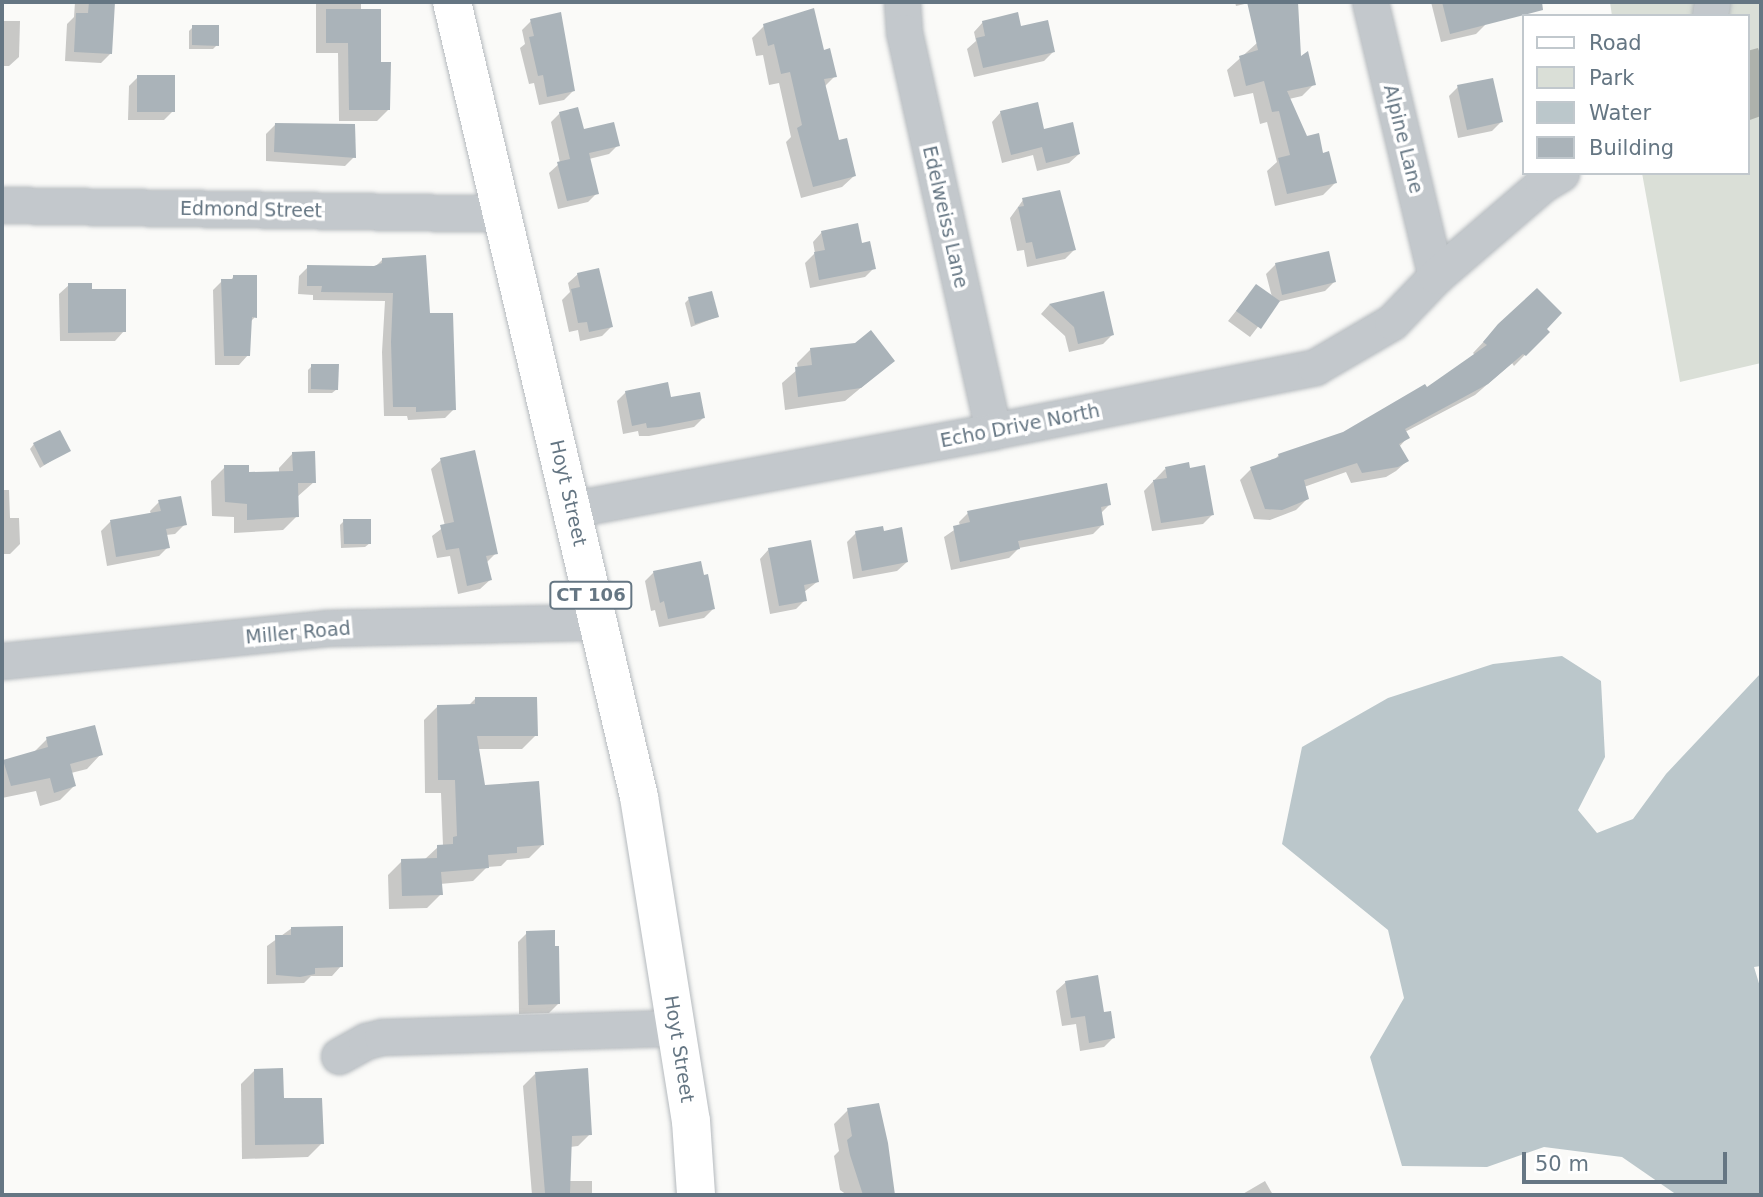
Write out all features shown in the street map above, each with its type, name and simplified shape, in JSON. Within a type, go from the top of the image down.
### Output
[{"type":"main road","name":"Hoyt Street","points":[[452,2],[639,797],[691,1121],[696,1195]]},
{"type":"street","name":"Edelweiss Lane","points":[[902,2],[904,32],[993,431]]},
{"type":"street","name":"Alpine Lane","points":[[1370,2],[1436,276]]},
{"type":"street","name":"Echo Drive North","points":[[573,509],[993,431],[1315,367],[1392,322],[1436,276],[1558,175]]},
{"type":"street","name":"Edmond Street","points":[[2,205],[500,214]]},
{"type":"street","name":"Miller Road","points":[[2,661],[327,628],[596,622]]},
{"type":"street","points":[[339,1056],[366,1041],[382,1037],[676,1028]]},
{"type":"green space","points":[[1610,2],[1761,2],[1761,363],[1680,382],[1642,175],[1749,175],[1749,14],[1612,14]]},
{"type":"water","points":[[1562,656],[1601,681],[1605,757],[1578,810],[1597,833],[1633,819],[1666,774],[1761,673],[1761,966],[1754,967],[1761,990],[1761,1195],[1677,1195],[1622,1157],[1544,1147],[1487,1167],[1402,1166],[1370,1057],[1404,998],[1388,930],[1282,844],[1302,747],[1388,698],[1493,664]]},
{"type":"building","points":[[89,2],[115,2],[112,54],[74,52],[76,13],[88,13]]},
{"type":"building","points":[[1247,2],[1298,2],[1301,56],[1308,51],[1316,85],[1287,91],[1307,136],[1319,133],[1323,153],[1329,151],[1337,183],[1287,194],[1278,158],[1290,155],[1279,111],[1272,112],[1264,81],[1246,86],[1239,56],[1258,50]]},
{"type":"building","points":[[1442,2],[1542,2],[1543,10],[1450,34]]},
{"type":"building","points":[[814,8],[824,50],[830,48],[837,77],[824,79],[839,140],[847,138],[856,176],[813,187],[797,128],[802,125],[790,72],[781,74],[774,44],[768,46],[763,24]]},
{"type":"building","points":[[326,9],[381,9],[381,62],[391,62],[390,110],[349,110],[348,43],[326,43]]},
{"type":"building","points":[[561,12],[575,91],[547,97],[543,75],[538,76],[529,37],[534,36],[530,19]]},
{"type":"building","points":[[1018,12],[1021,26],[1048,20],[1055,52],[983,68],[976,38],[985,36],[982,21]]},
{"type":"building","points":[[192,25],[219,25],[219,46],[192,45]]},
{"type":"building","points":[[137,75],[175,75],[175,112],[137,112]]},
{"type":"building","points":[[1493,78],[1503,122],[1467,130],[1457,85]]},
{"type":"building","points":[[1038,102],[1044,129],[1073,122],[1080,154],[1046,163],[1042,147],[1011,155],[1000,111]]},
{"type":"building","points":[[578,107],[584,129],[614,122],[620,146],[589,153],[599,194],[567,201],[557,162],[570,159],[559,112]]},
{"type":"building","points":[[275,123],[355,124],[356,158],[274,152]]},
{"type":"building","points":[[1060,190],[1076,250],[1036,259],[1032,242],[1026,243],[1018,207],[1024,206],[1022,198]]},
{"type":"building","points":[[858,223],[862,243],[870,241],[876,269],[819,280],[814,252],[825,250],[821,231]]},
{"type":"building","points":[[1329,251],[1336,282],[1282,295],[1275,263]]},
{"type":"building","points":[[426,255],[430,313],[453,313],[456,410],[416,412],[416,407],[393,407],[393,293],[321,292],[322,286],[307,286],[307,265],[374,266],[382,263],[382,258]]},
{"type":"building","points":[[599,268],[613,327],[589,332],[587,322],[578,323],[571,289],[580,287],[577,273]]},
{"type":"building","points":[[233,275],[257,275],[257,318],[252,317],[250,356],[224,356],[221,279],[233,279]]},
{"type":"building","points":[[68,283],[92,283],[92,289],[126,289],[126,332],[68,333]]},
{"type":"building","points":[[1256,284],[1280,301],[1261,329],[1236,311]]},
{"type":"building","points":[[1537,288],[1562,313],[1547,329],[1550,332],[1526,356],[1523,354],[1488,384],[1405,429],[1410,438],[1399,444],[1409,461],[1398,467],[1362,473],[1357,463],[1304,480],[1309,499],[1282,510],[1265,509],[1250,467],[1279,457],[1278,454],[1343,432],[1425,384],[1427,387],[1487,345],[1483,342],[1498,324]]},
{"type":"building","points":[[712,291],[719,317],[695,324],[688,297]]},
{"type":"building","points":[[1104,291],[1114,335],[1078,344],[1074,327],[1049,304]]},
{"type":"building","points":[[871,330],[895,361],[861,388],[798,397],[795,367],[812,365],[810,348],[855,343]]},
{"type":"building","points":[[311,364],[339,364],[338,390],[311,389]]},
{"type":"building","points":[[668,382],[671,397],[700,392],[705,418],[659,427],[647,428],[646,423],[632,426],[625,391]]},
{"type":"building","points":[[60,430],[71,451],[44,465],[33,443]]},
{"type":"building","points":[[475,450],[498,554],[486,556],[492,580],[467,586],[459,548],[446,550],[440,525],[454,522],[440,458]]},
{"type":"building","points":[[315,451],[316,483],[298,483],[299,517],[247,520],[247,504],[225,502],[224,465],[249,465],[249,472],[293,471],[292,452]]},
{"type":"building","points":[[1189,462],[1190,468],[1205,465],[1214,515],[1161,523],[1153,480],[1167,478],[1165,467]]},
{"type":"building","points":[[1107,483],[1111,505],[1101,507],[1104,525],[1018,541],[1020,549],[960,562],[953,526],[970,522],[967,511]]},
{"type":"building","points":[[181,496],[187,525],[166,529],[170,548],[116,557],[110,520],[161,511],[158,500]]},
{"type":"building","points":[[343,519],[371,519],[371,544],[344,544]]},
{"type":"building","points":[[883,526],[884,531],[902,527],[908,562],[862,571],[855,531]]},
{"type":"building","points":[[811,540],[819,582],[804,585],[807,601],[779,606],[768,548]]},
{"type":"building","points":[[701,561],[704,575],[708,574],[715,609],[668,619],[664,601],[660,603],[653,571]]},
{"type":"building","points":[[475,697],[537,697],[538,736],[477,736],[485,785],[539,781],[544,845],[517,847],[517,853],[488,855],[489,868],[441,872],[443,895],[402,896],[401,859],[437,858],[437,845],[453,844],[453,837],[457,836],[455,780],[438,780],[437,705],[475,704]]},
{"type":"building","points":[[95,725],[103,755],[70,764],[76,786],[54,793],[50,778],[11,786],[3,760],[48,747],[46,737]]},
{"type":"building","points":[[343,926],[343,967],[315,968],[315,974],[300,977],[276,975],[275,935],[291,935],[291,927]]},
{"type":"building","points":[[555,930],[555,946],[559,946],[560,1004],[528,1005],[526,931]]},
{"type":"building","points":[[1098,975],[1104,1012],[1111,1011],[1115,1038],[1089,1043],[1085,1016],[1071,1018],[1065,981]]},
{"type":"building","points":[[283,1068],[284,1098],[322,1098],[324,1144],[255,1145],[254,1069]]},
{"type":"building","points":[[588,1068],[592,1135],[572,1136],[570,1193],[545,1193],[535,1072]]},
{"type":"building","points":[[879,1103],[895,1195],[863,1195],[847,1140],[852,1136],[847,1108]]}]
